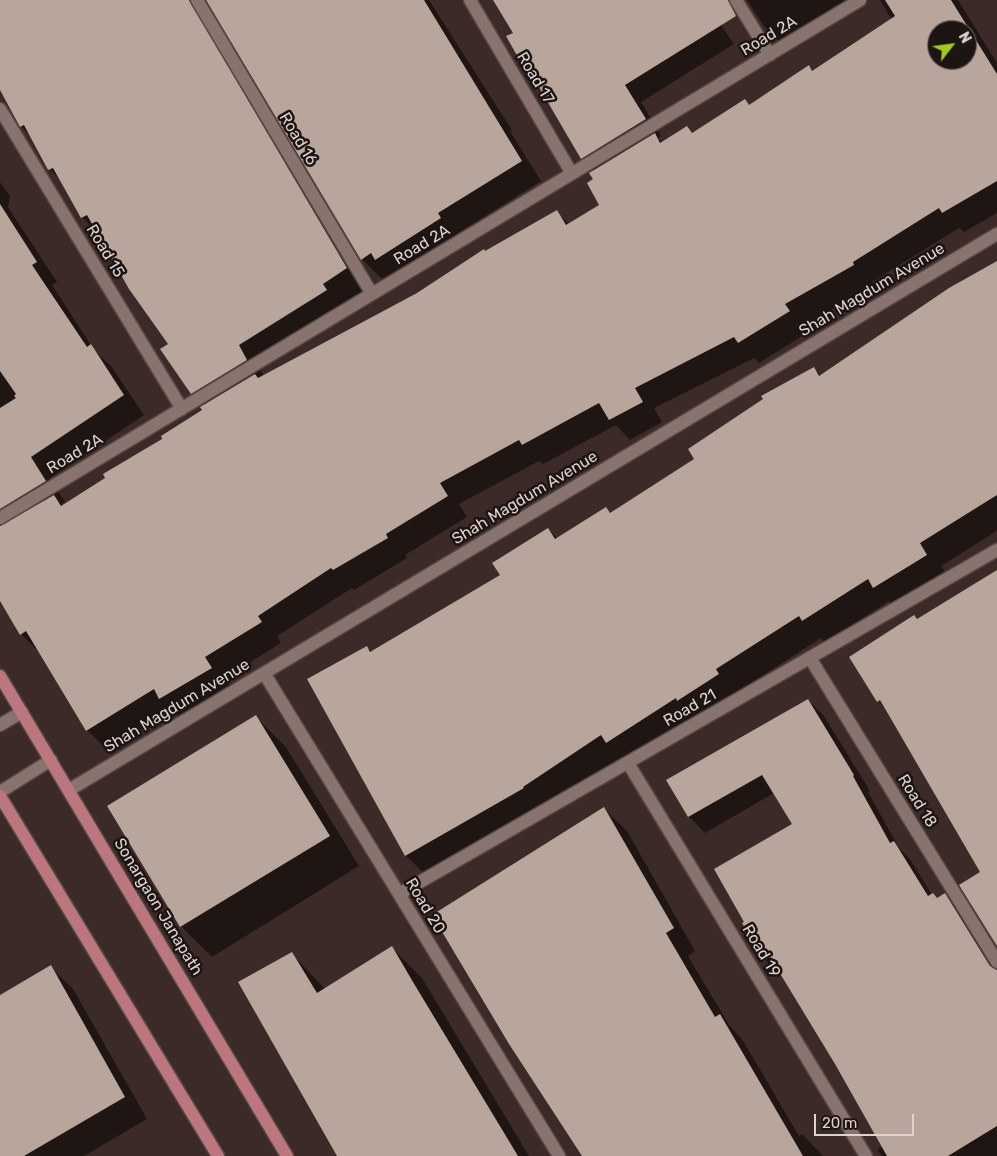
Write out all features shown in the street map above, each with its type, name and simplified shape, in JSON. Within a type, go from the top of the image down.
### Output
[{"type":"main road","name":"Sonargaon Janapath","points":[[0,676],[287,1156]]},
{"type":"main road","points":[[0,794],[218,1156]]},
{"type":"street","name":"Road 16","points":[[196,0],[372,294]]},
{"type":"street","name":"Road 17","points":[[470,0],[571,172]]},
{"type":"street","points":[[736,0],[770,55]]},
{"type":"street","name":"Road 2A","points":[[0,518],[571,172],[860,0]]},
{"type":"street","name":"Road 15","points":[[0,109],[182,409]]},
{"type":"street","name":"Shah Magdum Avenue","points":[[69,790],[997,234]]},
{"type":"street","name":"Road 21","points":[[399,894],[997,550]]},
{"type":"street","name":"Road 18","points":[[810,658],[997,962]]},
{"type":"street","name":"Road 20","points":[[264,673],[559,1156]]},
{"type":"street","points":[[0,725],[22,712]]},
{"type":"street","points":[[0,794],[51,760]]},
{"type":"street","name":"Road 19","points":[[628,763],[866,1156]]},
{"type":"building","points":[[0,0],[189,0],[347,268],[323,284],[327,290],[239,345],[247,360],[191,394],[160,349],[168,344],[129,289],[87,215],[81,218],[53,168],[48,170],[24,125],[20,127],[0,90]]},
{"type":"building","points":[[206,0],[424,0],[522,161],[438,213],[441,218],[375,260],[371,253],[361,260]]},
{"type":"building","points":[[493,0],[728,0],[736,16],[625,85],[646,119],[581,159],[536,82],[533,84],[506,36],[513,33]]},
{"type":"building","points":[[885,0],[951,0],[963,20],[927,20],[927,70],[977,70],[977,42],[997,74],[997,181],[942,213],[939,208],[853,262],[854,265],[785,304],[790,311],[738,343],[734,337],[635,388],[643,402],[609,420],[599,403],[522,445],[519,440],[440,483],[448,496],[386,534],[388,538],[333,570],[331,568],[258,616],[262,622],[205,657],[212,668],[159,699],[154,689],[86,731],[26,631],[20,635],[0,601],[0,526],[54,495],[61,506],[105,478],[103,474],[162,439],[161,436],[202,410],[200,407],[255,374],[258,378],[417,293],[484,249],[485,251],[557,210],[566,225],[599,205],[587,183],[593,179],[589,173],[655,133],[660,143],[687,126],[692,133],[745,99],[749,105],[809,65],[812,71],[895,16]]},
{"type":"building","points":[[0,204],[37,262],[32,265],[87,347],[91,344],[124,395],[31,457],[46,481],[0,509],[0,408],[16,398],[14,396],[16,394],[0,371]]},
{"type":"building","points":[[997,261],[997,495],[920,543],[927,555],[873,588],[868,579],[802,621],[799,616],[716,669],[719,674],[677,701],[676,698],[606,743],[601,735],[524,788],[405,856],[307,679],[367,646],[370,652],[500,575],[492,563],[548,528],[555,539],[606,507],[610,513],[694,459],[688,449],[763,399],[761,396],[814,367],[819,376],[949,288]]},
{"type":"building","points":[[997,570],[997,946],[959,885],[980,872],[880,700],[877,702],[849,657],[914,615],[917,619]]},
{"type":"building","points":[[808,699],[854,775],[890,843],[894,841],[928,896],[933,893],[937,898],[945,893],[990,966],[997,970],[997,1126],[948,1156],[887,1156],[835,1064],[770,957],[764,961],[714,869],[792,824],[762,775],[688,817],[666,780]]},
{"type":"building","points":[[256,715],[330,836],[180,927],[107,806]]},
{"type":"building","points":[[604,807],[674,928],[666,933],[715,1017],[720,1014],[803,1156],[582,1156],[509,1044],[432,915]]},
{"type":"building","points":[[392,946],[518,1156],[337,1156],[238,982],[292,952],[317,993]]},
{"type":"building","points":[[51,965],[125,1097],[24,1156],[0,1156],[0,995]]}]
